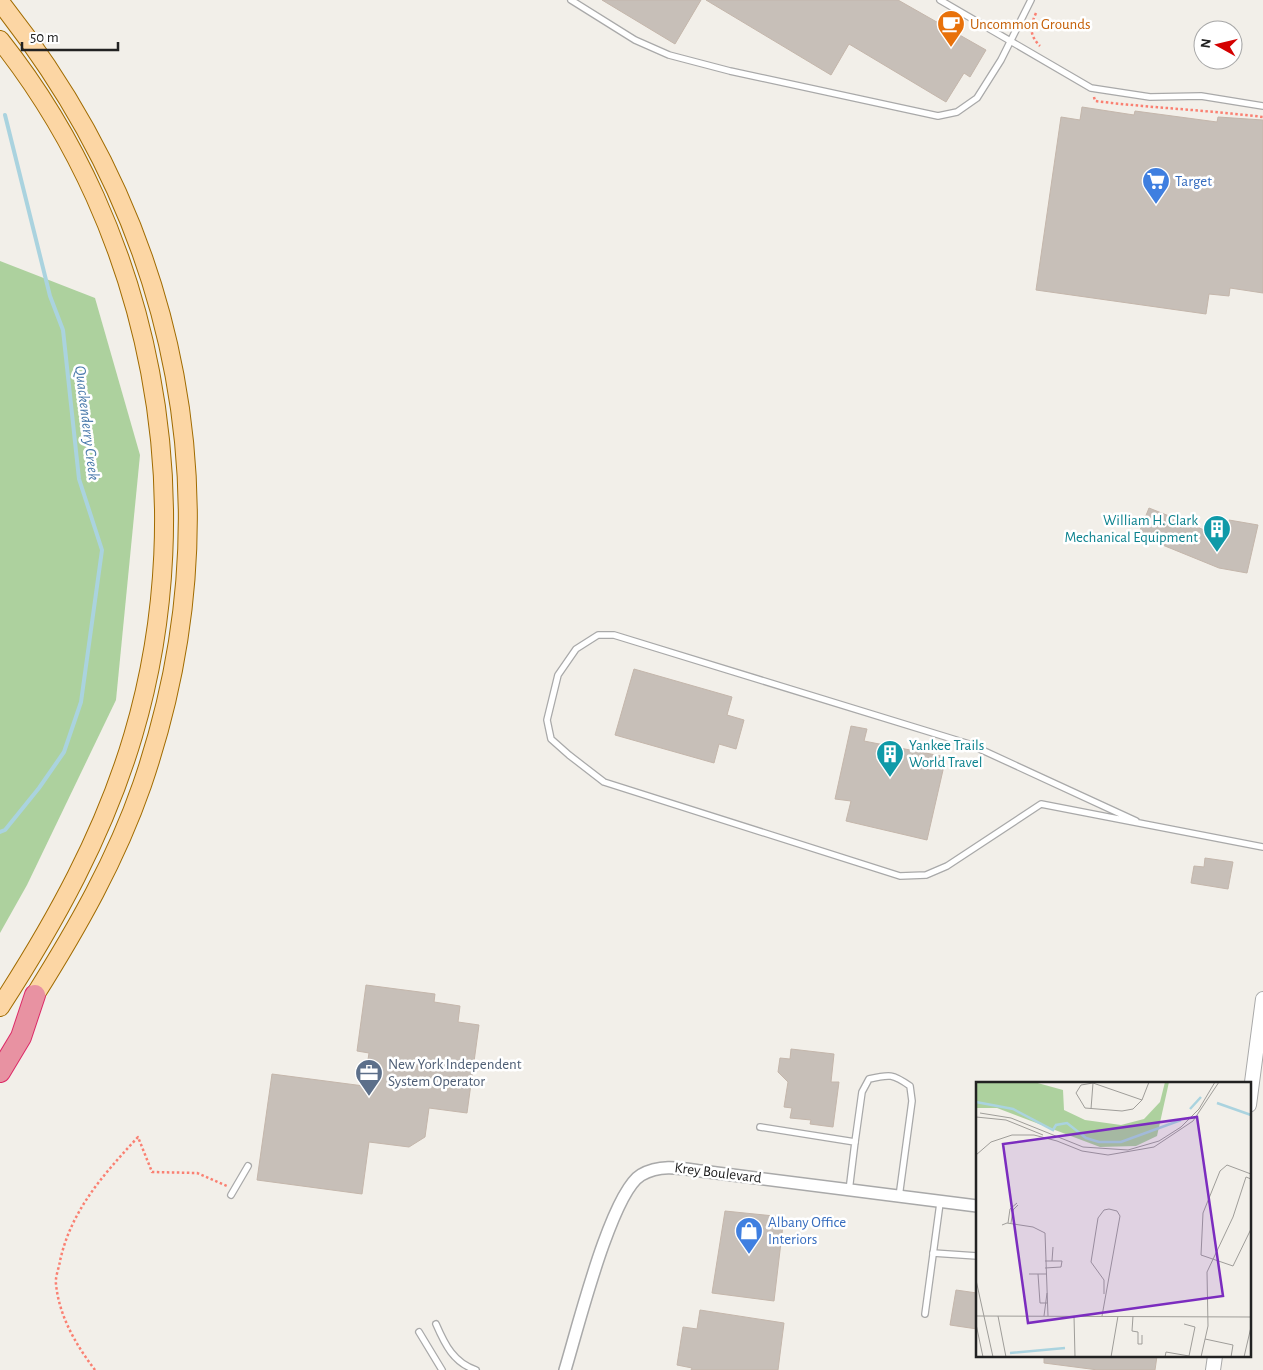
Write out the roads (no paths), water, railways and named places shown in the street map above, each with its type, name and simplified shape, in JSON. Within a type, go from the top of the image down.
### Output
[{"type":"highway","points":[[0,1048],[35,995]]},
{"type":"highway","points":[[0,1072],[21,1037],[35,995]]},
{"type":"main road","points":[[0,2],[48,67],[78,115],[116,188],[138,240],[165,330],[175,376],[182,424],[188,513],[183,605],[175,662],[155,743],[141,787],[104,876],[35,995]]},
{"type":"main road","points":[[0,40],[34,87],[58,126],[91,190],[116,248],[142,335],[152,380],[159,426],[165,513],[160,603],[153,648],[133,736],[119,779],[102,824],[63,904],[0,1007]]},
{"type":"street","points":[[1250,1101],[1260,1046],[1263,999]]},
{"type":"street","name":"Krey Boulevard","points":[[565,1370],[606,1240],[624,1195],[632,1182],[642,1174],[666,1167],[940,1203],[976,1206]]},
{"type":"lane","points":[[571,0],[635,40],[669,55],[730,71],[849,96],[914,113],[938,116],[957,112],[977,98],[1031,0]]},
{"type":"lane","points":[[940,0],[1091,88],[1150,96],[1201,96],[1263,106]]},
{"type":"lane","points":[[1136,821],[969,744],[614,635],[598,635],[576,649],[558,675],[549,703],[547,720],[551,739],[604,782],[900,876],[926,875],[947,866],[1042,804],[1263,847]]},
{"type":"lane","points":[[849,1190],[862,1092],[869,1079],[886,1075],[896,1076],[910,1086],[912,1101],[899,1197]]},
{"type":"lane","points":[[760,1127],[855,1142]]},
{"type":"lane","points":[[233,1192],[248,1166]]},
{"type":"lane","points":[[925,1314],[940,1203]]},
{"type":"lane","points":[[933,1253],[976,1256]]},
{"type":"lane","points":[[436,1324],[448,1351],[463,1366],[476,1370]]},
{"type":"lane","points":[[419,1332],[442,1370]]},
{"type":"waterway","name":"Quackenderry Creek","points":[[0,832],[5,830],[39,788],[64,752],[81,702],[102,550],[79,479],[63,330],[50,296],[5,115]]},
{"type":"place","name":"Uncommon Grounds","points":[[951,48]]},
{"type":"place","name":"Target","points":[[1156,205]]},
{"type":"place","name":"William H. Clark Mechanical Equipment","points":[[1217,553]]},
{"type":"place","name":"Yankee Trails World Travel","points":[[890,778]]},
{"type":"place","name":"New York Independent System Operator","points":[[369,1097]]},
{"type":"place","name":"Albany Office Interiors","points":[[749,1255]]}]
